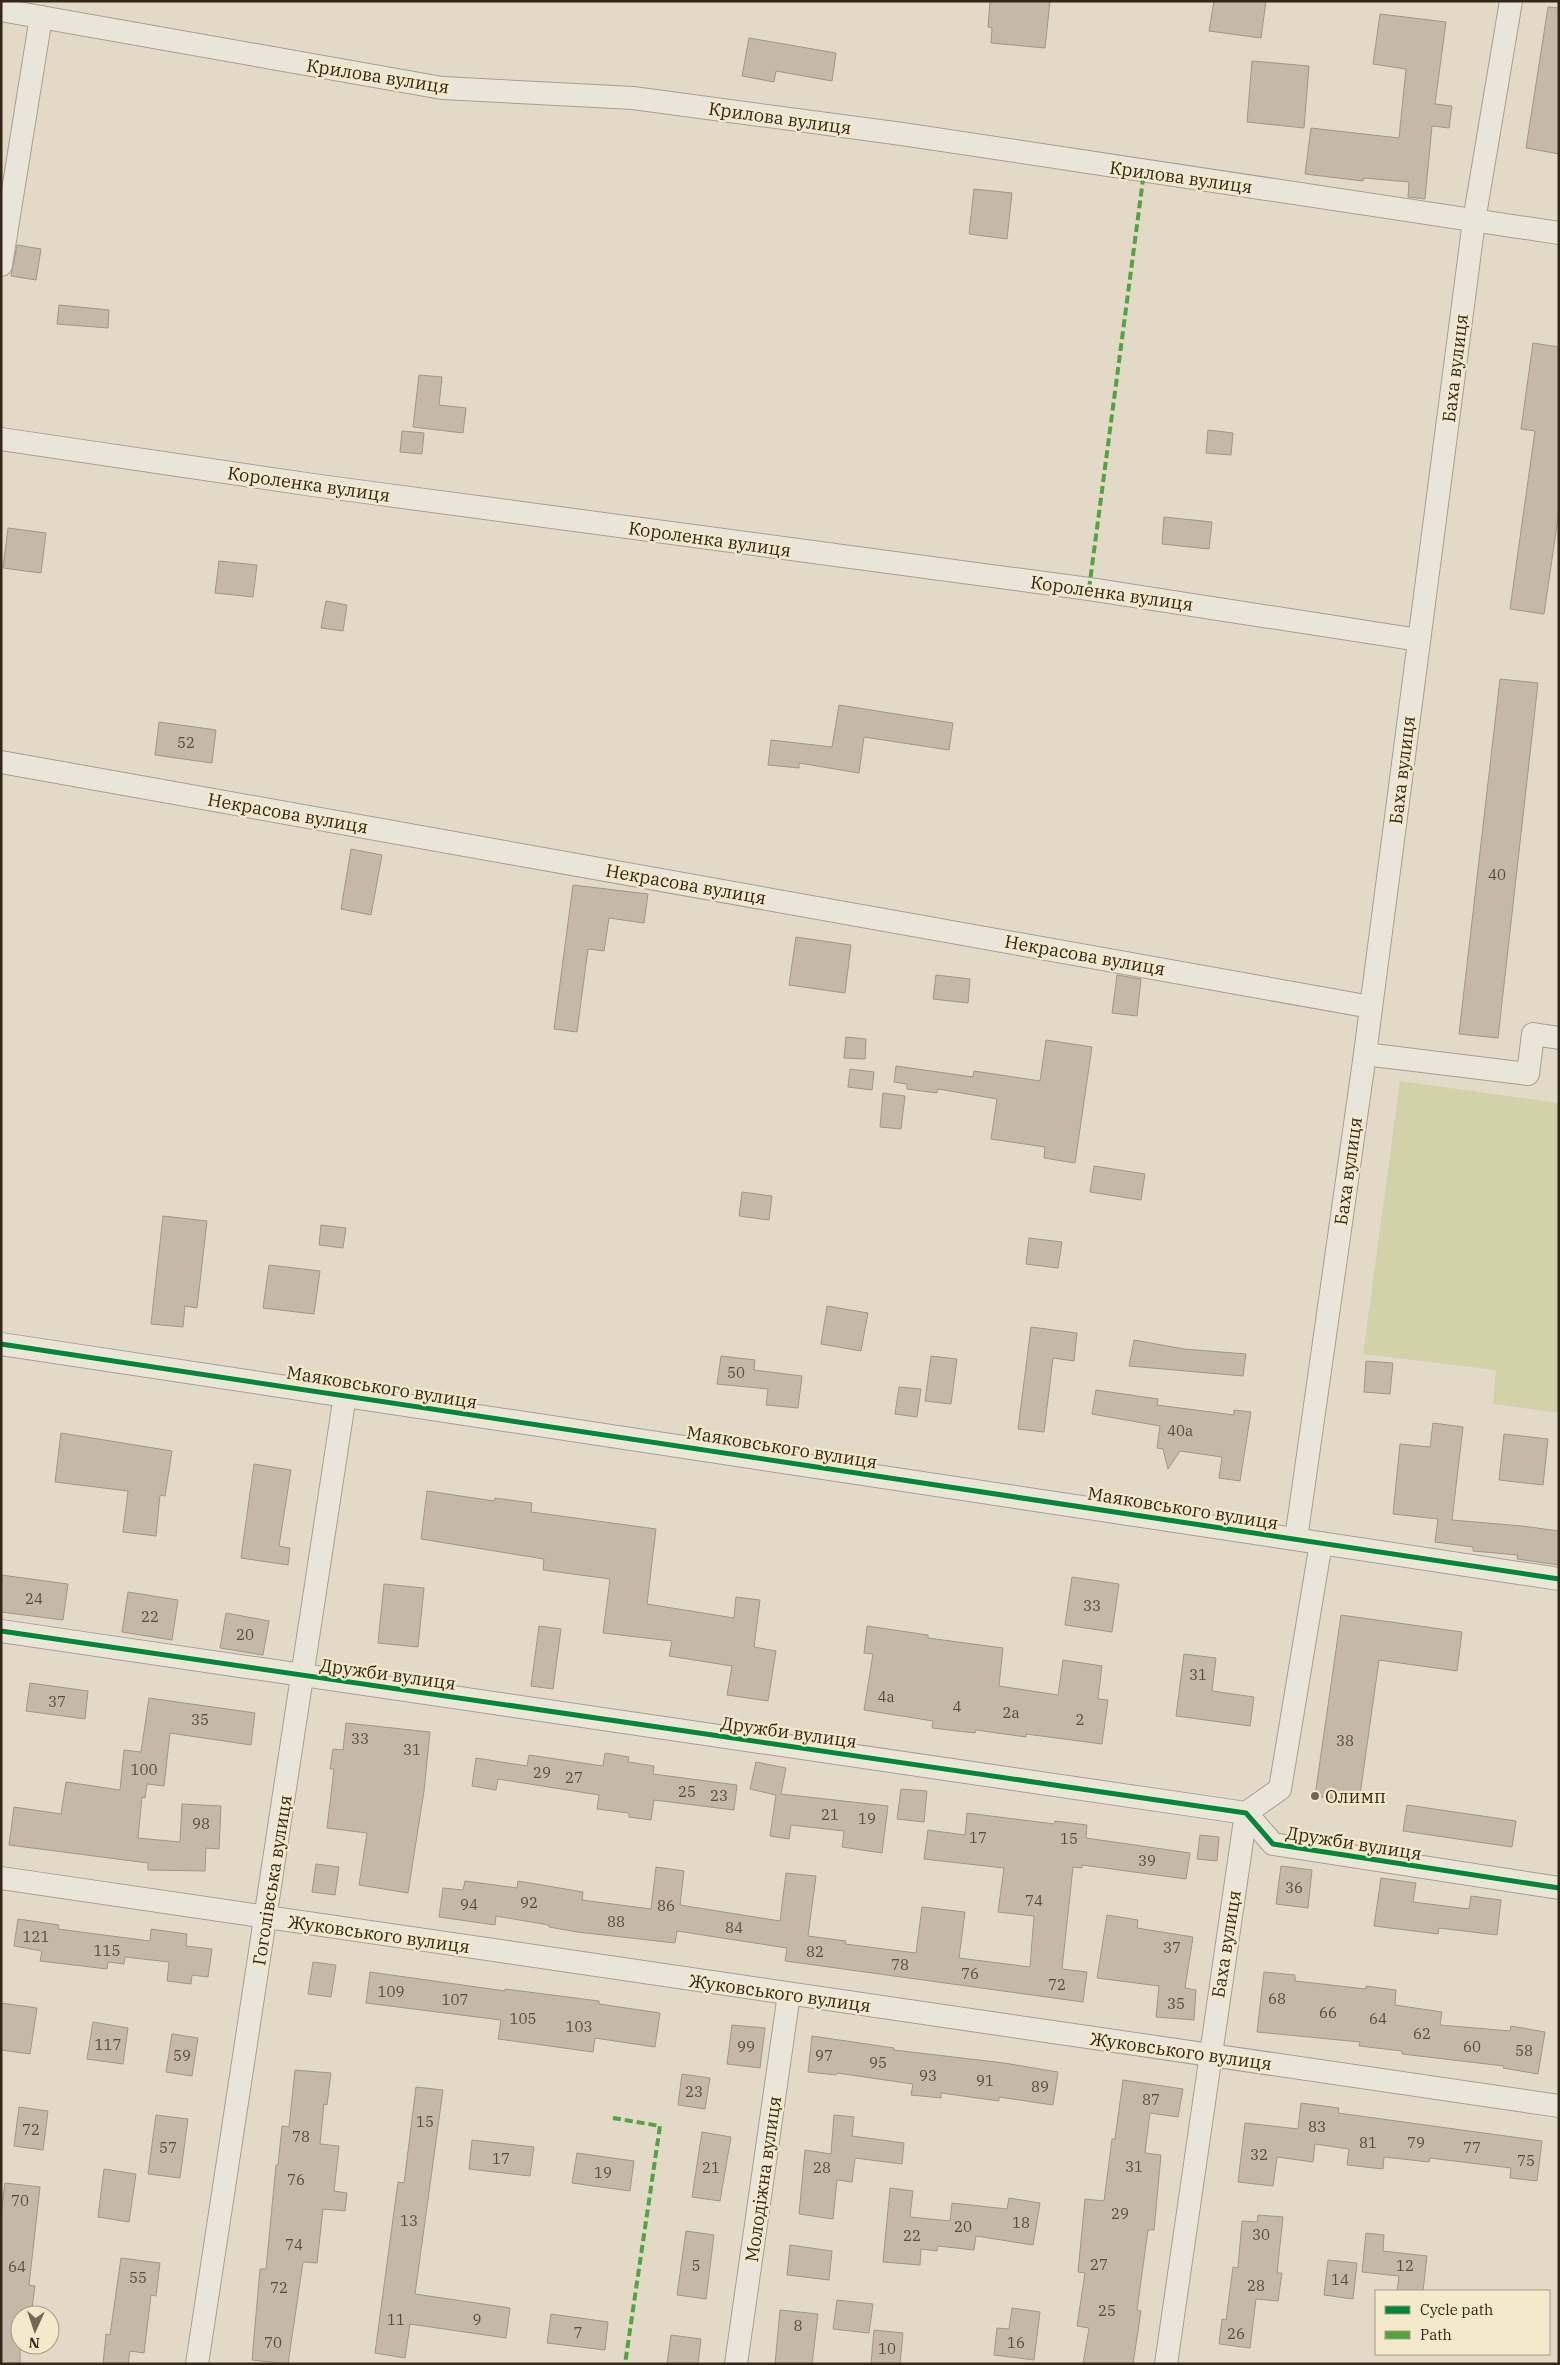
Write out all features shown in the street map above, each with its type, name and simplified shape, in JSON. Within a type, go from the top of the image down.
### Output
[{"type":"street","name":"Баха вулиця","points":[[1296,1539],[1365,1054],[1474,221],[1510,1]]},
{"type":"street","name":"Крилова вулиця","points":[[1,10],[442,88],[633,98],[902,134],[1559,233]]},
{"type":"street","points":[[1,265],[41,17]]},
{"type":"street","name":"Короленка вулиця","points":[[1,439],[330,488],[1089,589],[1420,640]]},
{"type":"street","name":"Некрасова вулиця","points":[[1,762],[1371,1007]]},
{"type":"street","points":[[1365,1054],[1528,1074],[1534,1034],[1559,1038]]},
{"type":"street","name":"Маяковського вулиця","points":[[1,1344],[1559,1579]]},
{"type":"street","name":"Гоголівська вулиця","points":[[197,2364],[304,1676],[345,1395]]},
{"type":"street","points":[[1246,1813],[1280,1789],[1321,1543]]},
{"type":"street","name":"Дружби вулиця","points":[[1,1631],[1246,1813],[1273,1844],[1559,1888]]},
{"type":"street","name":"Баха вулиця","points":[[1166,2364],[1209,2055],[1246,1813]]},
{"type":"street","name":"Жуковського вулиця","points":[[1,1878],[1559,2106]]},
{"type":"street","name":"Молодіжна вулиця","points":[[736,2364],[789,1994]]},
{"type":"green space","points":[[1400,1081],[1559,1103],[1559,1413],[1493,1404],[1496,1370],[1363,1354]]},
{"type":"building","points":[[990,1],[1050,1],[1045,48],[991,43],[992,28],[988,27]]},
{"type":"building","points":[[1214,1],[1266,1],[1261,38],[1209,31]]},
{"type":"building","points":[[1548,7],[1559,8],[1559,154],[1526,148]]},
{"type":"building","points":[[1380,14],[1446,22],[1435,104],[1452,106],[1449,128],[1432,126],[1425,199],[1408,197],[1409,182],[1364,178],[1363,181],[1305,174],[1311,128],[1399,138],[1406,69],[1373,64]]},
{"type":"building","points":[[749,38],[836,53],[832,81],[776,71],[774,82],[742,76]]},
{"type":"building","points":[[1252,61],[1309,66],[1304,128],[1247,122]]},
{"type":"building","points":[[974,189],[1012,193],[1007,239],[969,234]]},
{"type":"building","points":[[17,245],[41,249],[36,280],[11,276]]},
{"type":"building","points":[[59,305],[109,310],[108,328],[57,324]]},
{"type":"building","points":[[1533,343],[1559,347],[1559,511],[1544,614],[1510,609],[1535,431],[1521,429]]},
{"type":"building","points":[[419,375],[442,377],[439,405],[466,408],[463,433],[413,427]]},
{"type":"building","points":[[1208,430],[1233,433],[1231,455],[1206,453]]},
{"type":"building","points":[[402,431],[424,433],[422,454],[400,452]]},
{"type":"building","points":[[1164,517],[1212,522],[1209,549],[1162,544]]},
{"type":"building","points":[[8,528],[46,533],[41,573],[3,568]]},
{"type":"building","points":[[219,561],[257,565],[253,597],[215,593]]},
{"type":"building","points":[[326,601],[347,605],[343,631],[321,628]]},
{"type":"building","points":[[1500,679],[1538,683],[1498,1038],[1459,1034]]},
{"type":"building","points":[[839,705],[953,723],[949,750],[864,737],[859,773],[799,763],[799,768],[768,765],[771,740],[832,747]]},
{"type":"building","points":[[159,722],[216,730],[212,763],[155,755]]},
{"type":"building","points":[[351,849],[382,855],[371,915],[341,909]]},
{"type":"building","points":[[573,885],[648,894],[644,923],[609,918],[604,951],[588,949],[577,1032],[554,1029]]},
{"type":"building","points":[[796,937],[851,945],[845,993],[789,985]]},
{"type":"building","points":[[936,975],[970,979],[968,1003],[933,999]]},
{"type":"building","points":[[1117,975],[1141,979],[1137,1016],[1112,1013]]},
{"type":"building","points":[[846,1037],[866,1039],[865,1059],[844,1058]]},
{"type":"building","points":[[1046,1040],[1092,1047],[1075,1163],[1044,1158],[1045,1147],[991,1139],[997,1099],[938,1089],[937,1093],[907,1089],[907,1084],[894,1082],[896,1066],[973,1077],[974,1071],[1040,1081]]},
{"type":"building","points":[[850,1069],[874,1072],[872,1090],[848,1087]]},
{"type":"building","points":[[883,1093],[905,1096],[901,1129],[880,1127]]},
{"type":"building","points":[[1094,1166],[1145,1174],[1141,1200],[1090,1192]]},
{"type":"building","points":[[742,1192],[772,1196],[769,1220],[739,1216]]},
{"type":"building","points":[[163,1216],[207,1221],[197,1308],[185,1306],[183,1327],[151,1324]]},
{"type":"building","points":[[321,1225],[346,1228],[343,1248],[319,1245]]},
{"type":"building","points":[[1029,1238],[1062,1242],[1058,1268],[1026,1264]]},
{"type":"building","points":[[269,1265],[320,1271],[314,1314],[263,1308]]},
{"type":"building","points":[[827,1306],[868,1313],[861,1351],[821,1344]]},
{"type":"building","points":[[1031,1327],[1077,1333],[1074,1361],[1053,1358],[1044,1432],[1018,1429]]},
{"type":"building","points":[[1134,1340],[1184,1349],[1246,1354],[1243,1376],[1129,1366]]},
{"type":"building","points":[[721,1356],[755,1360],[754,1370],[802,1376],[798,1408],[766,1405],[768,1389],[717,1384]]},
{"type":"building","points":[[931,1356],[957,1359],[951,1404],[925,1401]]},
{"type":"building","points":[[1366,1361],[1393,1363],[1390,1394],[1364,1392]]},
{"type":"building","points":[[899,1387],[921,1389],[917,1417],[895,1414]]},
{"type":"building","points":[[1096,1390],[1158,1399],[1157,1405],[1234,1415],[1234,1410],[1251,1412],[1240,1481],[1219,1478],[1222,1457],[1180,1451],[1168,1469],[1163,1449],[1157,1448],[1160,1426],[1092,1414]]},
{"type":"building","points":[[1433,1423],[1463,1427],[1452,1520],[1559,1531],[1559,1565],[1517,1559],[1518,1555],[1473,1551],[1473,1547],[1435,1542],[1438,1519],[1393,1514],[1400,1444],[1430,1447]]},
{"type":"building","points":[[61,1433],[172,1451],[165,1496],[160,1495],[156,1536],[123,1532],[128,1491],[55,1482]]},
{"type":"building","points":[[1504,1434],[1548,1439],[1543,1485],[1499,1480]]},
{"type":"building","points":[[254,1464],[291,1470],[279,1546],[290,1548],[288,1565],[241,1558]]},
{"type":"building","points":[[427,1491],[494,1501],[495,1498],[532,1503],[531,1512],[656,1529],[647,1604],[734,1618],[736,1597],[760,1600],[754,1647],[776,1651],[768,1701],[727,1695],[732,1666],[669,1656],[672,1641],[603,1633],[610,1579],[543,1570],[544,1559],[421,1539]]},
{"type":"building","points":[[1,1575],[68,1584],[63,1620],[1,1612]]},
{"type":"building","points":[[1072,1577],[1119,1584],[1112,1632],[1065,1625]]},
{"type":"building","points":[[384,1584],[424,1588],[418,1647],[378,1643]]},
{"type":"building","points":[[128,1592],[178,1600],[172,1640],[122,1632]]},
{"type":"building","points":[[226,1613],[269,1621],[263,1655],[220,1648]]},
{"type":"building","points":[[1341,1615],[1462,1632],[1457,1671],[1379,1660],[1359,1802],[1315,1796]]},
{"type":"building","points":[[539,1626],[561,1629],[553,1689],[531,1686]]},
{"type":"building","points":[[867,1626],[928,1635],[928,1638],[1003,1648],[999,1686],[1058,1695],[1063,1660],[1102,1666],[1098,1699],[1108,1700],[1102,1744],[1026,1734],[1026,1737],[976,1730],[975,1733],[932,1728],[933,1721],[864,1710],[873,1654],[864,1653]]},
{"type":"building","points":[[1184,1654],[1216,1658],[1212,1691],[1254,1697],[1250,1726],[1176,1716]]},
{"type":"building","points":[[30,1683],[88,1691],[85,1719],[26,1711]]},
{"type":"building","points":[[149,1698],[255,1713],[251,1745],[170,1733],[164,1786],[147,1784],[145,1798],[142,1797],[138,1838],[180,1842],[182,1804],[221,1806],[219,1849],[206,1848],[205,1871],[148,1870],[148,1863],[9,1845],[14,1807],[61,1814],[66,1782],[120,1790],[124,1750],[141,1752]]},
{"type":"building","points":[[346,1723],[430,1732],[424,1791],[408,1893],[359,1885],[367,1833],[327,1828],[334,1769],[330,1769],[333,1749],[343,1750]]},
{"type":"building","points":[[605,1753],[629,1757],[628,1762],[654,1766],[653,1774],[737,1785],[734,1810],[654,1800],[651,1820],[629,1817],[629,1813],[597,1809],[599,1795],[498,1779],[496,1790],[472,1786],[476,1758],[527,1766],[529,1755],[603,1766]]},
{"type":"building","points":[[756,1762],[786,1768],[781,1794],[888,1806],[882,1853],[842,1847],[844,1831],[791,1825],[789,1839],[770,1836],[776,1795],[750,1789]]},
{"type":"building","points":[[901,1789],[927,1791],[924,1822],[897,1819]]},
{"type":"building","points":[[1407,1805],[1516,1821],[1512,1847],[1403,1831]]},
{"type":"building","points":[[967,1813],[1054,1824],[1055,1821],[1087,1825],[1086,1838],[1190,1853],[1186,1879],[1082,1865],[1082,1868],[1073,1867],[1062,1969],[1087,1972],[1083,2002],[785,1961],[787,1948],[677,1931],[675,1943],[577,1932],[496,1916],[495,1925],[439,1917],[443,1888],[463,1890],[465,1881],[517,1888],[518,1881],[583,1892],[582,1900],[651,1909],[656,1867],[684,1871],[680,1905],[780,1921],[786,1873],[816,1876],[808,1936],[846,1941],[845,1944],[916,1953],[922,1907],[965,1912],[959,1958],[1030,1967],[1034,1916],[998,1912],[1004,1868],[924,1859],[928,1830],[965,1835]]},
{"type":"building","points":[[1200,1835],[1219,1837],[1217,1861],[1197,1859]]},
{"type":"building","points":[[316,1864],[339,1867],[335,1895],[312,1892]]},
{"type":"building","points":[[1281,1866],[1312,1870],[1308,1908],[1276,1904]]},
{"type":"building","points":[[1381,1878],[1416,1883],[1413,1902],[1469,1909],[1471,1896],[1501,1900],[1497,1935],[1439,1928],[1438,1934],[1374,1926]]},
{"type":"building","points":[[1107,1915],[1138,1920],[1137,1928],[1193,1937],[1185,1988],[1196,1990],[1194,2020],[1156,2017],[1159,1986],[1097,1978]]},
{"type":"building","points":[[18,1919],[59,1925],[58,1929],[150,1941],[151,1929],[187,1934],[186,1946],[212,1949],[208,1977],[192,1975],[191,1984],[167,1981],[169,1962],[125,1957],[124,1964],[108,1962],[107,1969],[40,1961],[42,1951],[14,1946]]},
{"type":"building","points":[[313,1962],[336,1965],[331,1997],[308,1994]]},
{"type":"building","points":[[370,1972],[505,1991],[505,1989],[599,2001],[599,2004],[660,2013],[655,2047],[595,2038],[593,2052],[498,2039],[501,2020],[366,2003]]},
{"type":"building","points":[[1264,1972],[1295,1975],[1295,1981],[1366,1989],[1366,1986],[1396,1990],[1395,2005],[1442,2012],[1440,2025],[1510,2031],[1511,2026],[1545,2032],[1538,2074],[1503,2068],[1504,2066],[1402,2054],[1402,2051],[1359,2046],[1360,2042],[1257,2032]]},
{"type":"building","points":[[1,2003],[37,2008],[30,2054],[1,2050]]},
{"type":"building","points":[[93,2022],[128,2028],[123,2064],[87,2059]]},
{"type":"building","points":[[732,2025],[765,2028],[760,2068],[727,2064]]},
{"type":"building","points":[[172,2034],[198,2038],[192,2076],[166,2072]]},
{"type":"building","points":[[812,2036],[894,2048],[894,2050],[1004,2063],[1058,2072],[1053,2105],[999,2097],[999,2101],[941,2093],[941,2098],[911,2095],[913,2084],[837,2073],[836,2075],[808,2072]]},
{"type":"building","points":[[295,2070],[331,2073],[327,2105],[324,2104],[320,2144],[339,2146],[334,2191],[347,2193],[345,2211],[323,2209],[317,2263],[303,2262],[288,2364],[252,2360],[260,2269],[266,2269],[276,2165],[278,2165],[282,2126],[289,2127]]},
{"type":"building","points":[[682,2074],[710,2078],[705,2109],[678,2105]]},
{"type":"building","points":[[1123,2080],[1183,2089],[1178,2117],[1150,2113],[1145,2153],[1161,2155],[1154,2230],[1148,2230],[1137,2310],[1141,2311],[1133,2364],[1083,2364],[1089,2328],[1077,2326],[1085,2273],[1078,2272],[1085,2199],[1104,2201],[1112,2139],[1115,2139]]},
{"type":"building","points":[[416,2087],[443,2090],[415,2294],[510,2308],[506,2338],[410,2324],[405,2358],[375,2353],[398,2182],[404,2183]]},
{"type":"building","points":[[1301,2103],[1339,2108],[1338,2113],[1542,2141],[1537,2181],[1510,2178],[1511,2168],[1430,2158],[1429,2162],[1384,2157],[1383,2169],[1347,2165],[1349,2149],[1315,2144],[1313,2162],[1277,2157],[1273,2186],[1238,2182],[1245,2123],[1298,2129]]},
{"type":"building","points":[[19,2107],[48,2111],[43,2150],[14,2146]]},
{"type":"building","points":[[156,2115],[188,2119],[180,2178],[148,2174]]},
{"type":"building","points":[[834,2115],[854,2117],[852,2136],[904,2143],[902,2164],[855,2158],[852,2182],[837,2180],[833,2219],[799,2214],[805,2150],[831,2154]]},
{"type":"building","points":[[702,2132],[731,2137],[720,2201],[692,2197]]},
{"type":"building","points":[[472,2140],[534,2147],[530,2176],[469,2169]]},
{"type":"building","points":[[577,2153],[634,2161],[630,2191],[572,2183]]},
{"type":"building","points":[[104,2169],[136,2174],[129,2222],[98,2217]]},
{"type":"building","points":[[5,2183],[40,2187],[29,2285],[35,2286],[32,2305],[10,2305],[10,2355],[20,2355],[20,2364],[1,2364],[1,2213]]},
{"type":"building","points":[[890,2188],[913,2191],[910,2217],[950,2221],[952,2203],[1007,2209],[1009,2198],[1040,2203],[1033,2245],[976,2236],[974,2250],[938,2246],[937,2251],[921,2249],[920,2265],[883,2262]]},
{"type":"building","points":[[1258,2215],[1283,2217],[1277,2273],[1282,2273],[1278,2301],[1256,2299],[1250,2348],[1219,2344],[1222,2319],[1226,2320],[1233,2267],[1238,2268],[1242,2221],[1257,2222]]},
{"type":"building","points":[[686,2231],[714,2235],[706,2299],[677,2295]]},
{"type":"building","points":[[1366,2233],[1384,2235],[1383,2251],[1427,2256],[1423,2290],[1397,2290],[1399,2276],[1362,2272]]},
{"type":"building","points":[[790,2245],[832,2251],[829,2280],[787,2275]]},
{"type":"building","points":[[121,2258],[160,2263],[156,2296],[151,2295],[144,2353],[130,2351],[128,2364],[103,2364],[106,2334],[110,2335]]},
{"type":"building","points":[[1328,2260],[1357,2263],[1353,2299],[1324,2295]]},
{"type":"building","points":[[837,2300],[873,2304],[869,2333],[833,2329]]},
{"type":"building","points":[[1012,2308],[1040,2312],[1034,2360],[994,2355],[997,2328],[1009,2329]]},
{"type":"building","points":[[780,2310],[818,2314],[812,2364],[775,2364]]},
{"type":"building","points":[[551,2314],[608,2322],[605,2350],[547,2343]]},
{"type":"building","points":[[874,2330],[903,2333],[900,2364],[871,2364]]},
{"type":"building","points":[[671,2335],[701,2339],[698,2364],[667,2364]]},
{"type":"marked path","points":[[1089,589],[1144,172]]},
{"type":"marked path","points":[[613,2118],[660,2126],[625,2364]]},
{"type":"cycle path","points":[[1,1344],[1559,1579]]},
{"type":"cycle path","points":[[1,1631],[1246,1813],[1273,1844],[1559,1888]]},
{"type":"place","name":"Олимп","points":[[1315,1796]]}]
